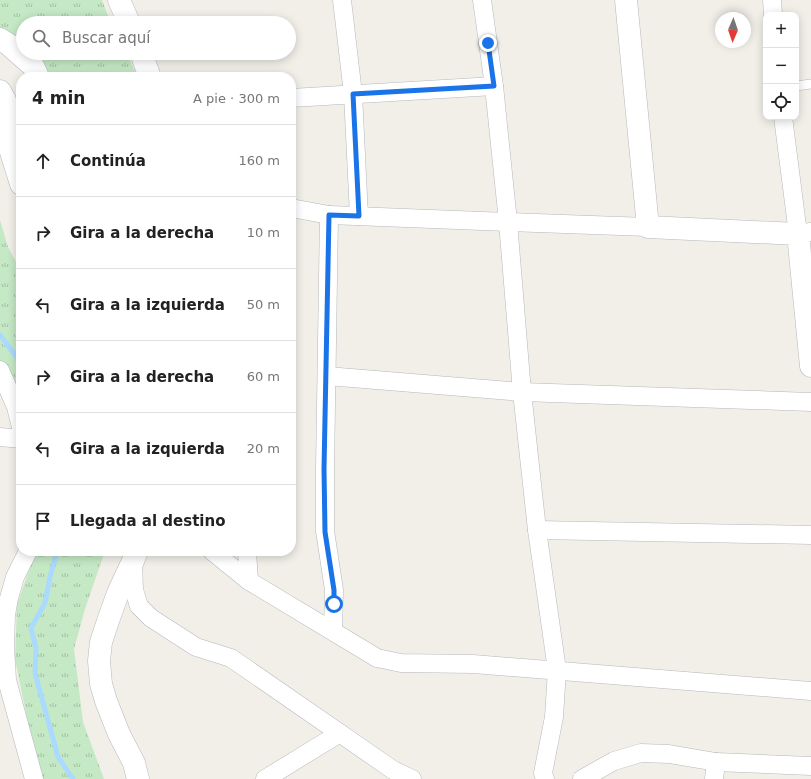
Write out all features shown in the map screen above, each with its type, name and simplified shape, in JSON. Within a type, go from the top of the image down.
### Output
[{"type":"street","points":[[119,0],[126,16]]},
{"type":"street","points":[[342,0],[353,94],[359,216]]},
{"type":"street","points":[[482,0],[494,86],[508,222],[522,392],[537,530],[557,670],[554,717],[543,773],[545,779]]},
{"type":"street","points":[[626,0],[648,227]]},
{"type":"street","points":[[772,0],[773,12]]},
{"type":"street","points":[[0,39],[16,51]]},
{"type":"street","points":[[26,60],[33,66],[36,72]]},
{"type":"street","points":[[144,60],[148,72]]},
{"type":"street","points":[[296,98],[494,86]]},
{"type":"street","points":[[0,91],[5,100],[10,149],[16,168]]},
{"type":"street","points":[[784,120],[804,233],[811,366]]},
{"type":"street","points":[[296,209],[329,215],[804,233]]},
{"type":"street","points":[[329,215],[324,469],[325,532],[334,590],[333,631]]},
{"type":"street","points":[[0,370],[16,407]]},
{"type":"street","points":[[327,376],[522,392],[811,402]]},
{"type":"street","points":[[0,437],[16,439]]},
{"type":"street","points":[[537,530],[811,535]]},
{"type":"street","points":[[24,556],[7,577],[9,598],[6,615],[5,646],[7,680],[6,699],[34,779]]},
{"type":"street","points":[[135,556],[134,590],[139,606],[151,618],[196,647],[231,658],[393,770],[412,779]]},
{"type":"street","points":[[135,556],[108,621],[101,642],[99,661],[101,684],[106,701],[119,734],[134,763],[138,779]]},
{"type":"street","points":[[218,556],[249,580],[377,658],[401,663],[473,664],[811,691]]},
{"type":"street","points":[[247,556],[249,580]]},
{"type":"street","points":[[265,779],[340,733]]},
{"type":"street","points":[[582,779],[614,761],[641,753],[669,754],[715,770],[811,766]]},
{"type":"lane","points":[[799,86],[811,84]]},
{"type":"green space","points":[[0,0],[102,0],[108,16],[16,16],[16,40],[0,31]]},
{"type":"green space","points":[[38,60],[130,60],[136,72],[43,72]]},
{"type":"green space","points":[[0,220],[8,247],[16,262],[16,418],[13,394],[0,364]]},
{"type":"green space","points":[[29,556],[103,556],[85,609],[74,649],[83,722],[104,779],[42,779],[28,723],[15,659],[17,605],[30,567]]},
{"type":"waterway","points":[[0,335],[16,356]]},
{"type":"waterway","points":[[56,556],[45,603],[31,628],[36,648],[35,673],[58,757],[73,779]]},
{"type":"route","points":[[334,604],[334,590],[325,532],[324,469],[329,215],[359,216],[353,94],[494,86],[488,43]]}]
